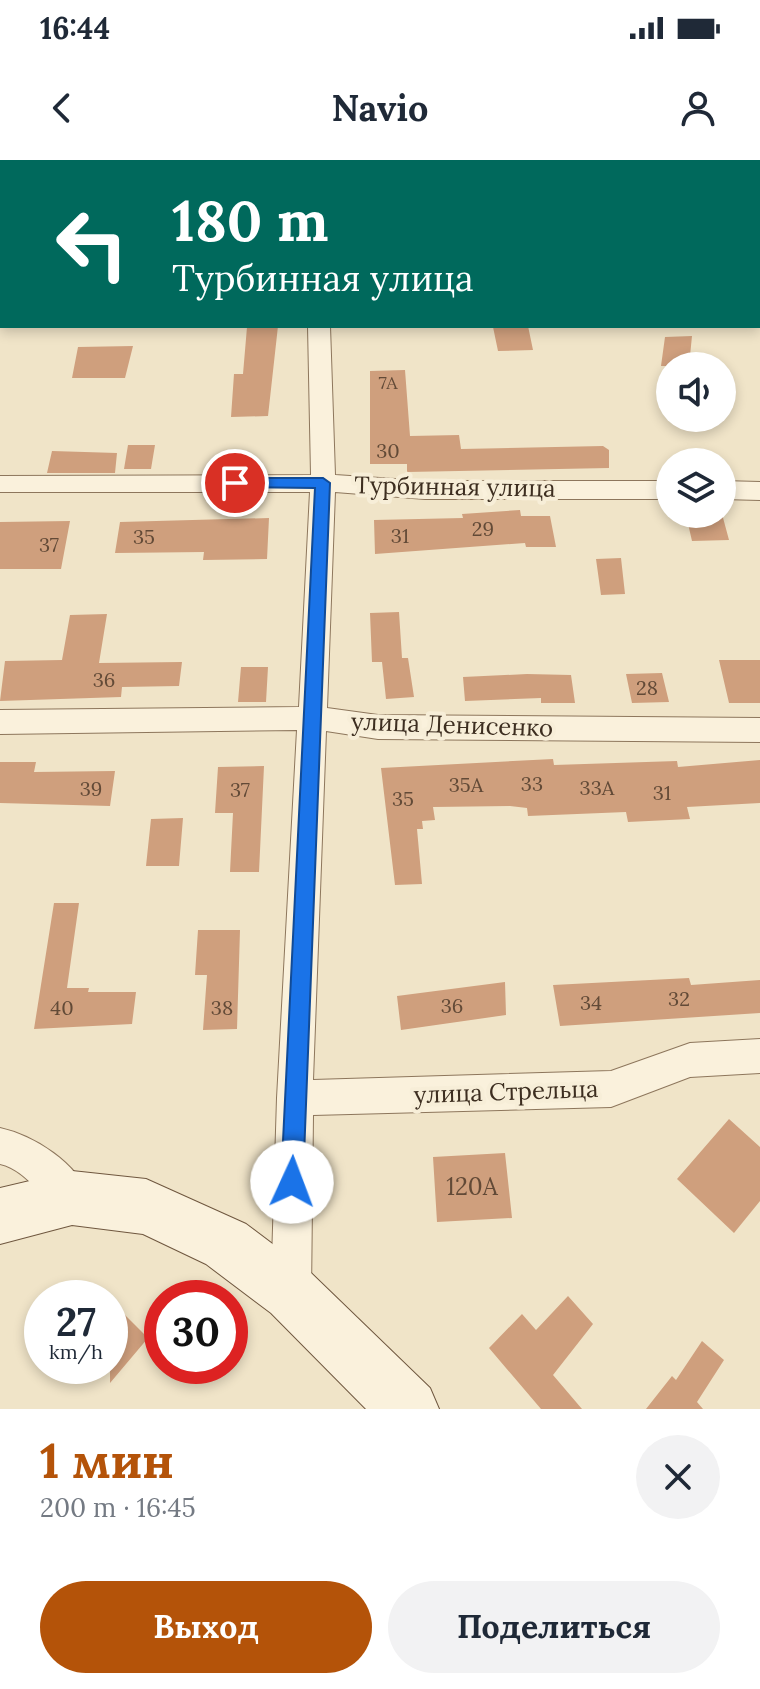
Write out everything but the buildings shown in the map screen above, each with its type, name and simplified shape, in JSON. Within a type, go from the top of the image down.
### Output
[{"type":"street","points":[[291,1293],[295,1098],[323,483],[319,328]]},
{"type":"street","name":"Турбинная улица","points":[[0,484],[323,483],[425,490],[656,490]]},
{"type":"street","points":[[736,490],[760,491]]},
{"type":"street","name":"улица Денисенко","points":[[0,722],[314,718],[378,727],[760,730]]},
{"type":"street","name":"улица Стрельца","points":[[295,1098],[611,1089],[690,1060],[760,1056]]},
{"type":"street","points":[[0,1146],[23,1151],[72,1198]]},
{"type":"street","points":[[0,1216],[72,1198],[146,1207],[226,1244],[291,1293],[409,1409]]},
{"type":"route","points":[[235,483],[323,483],[292,1182]]}]
